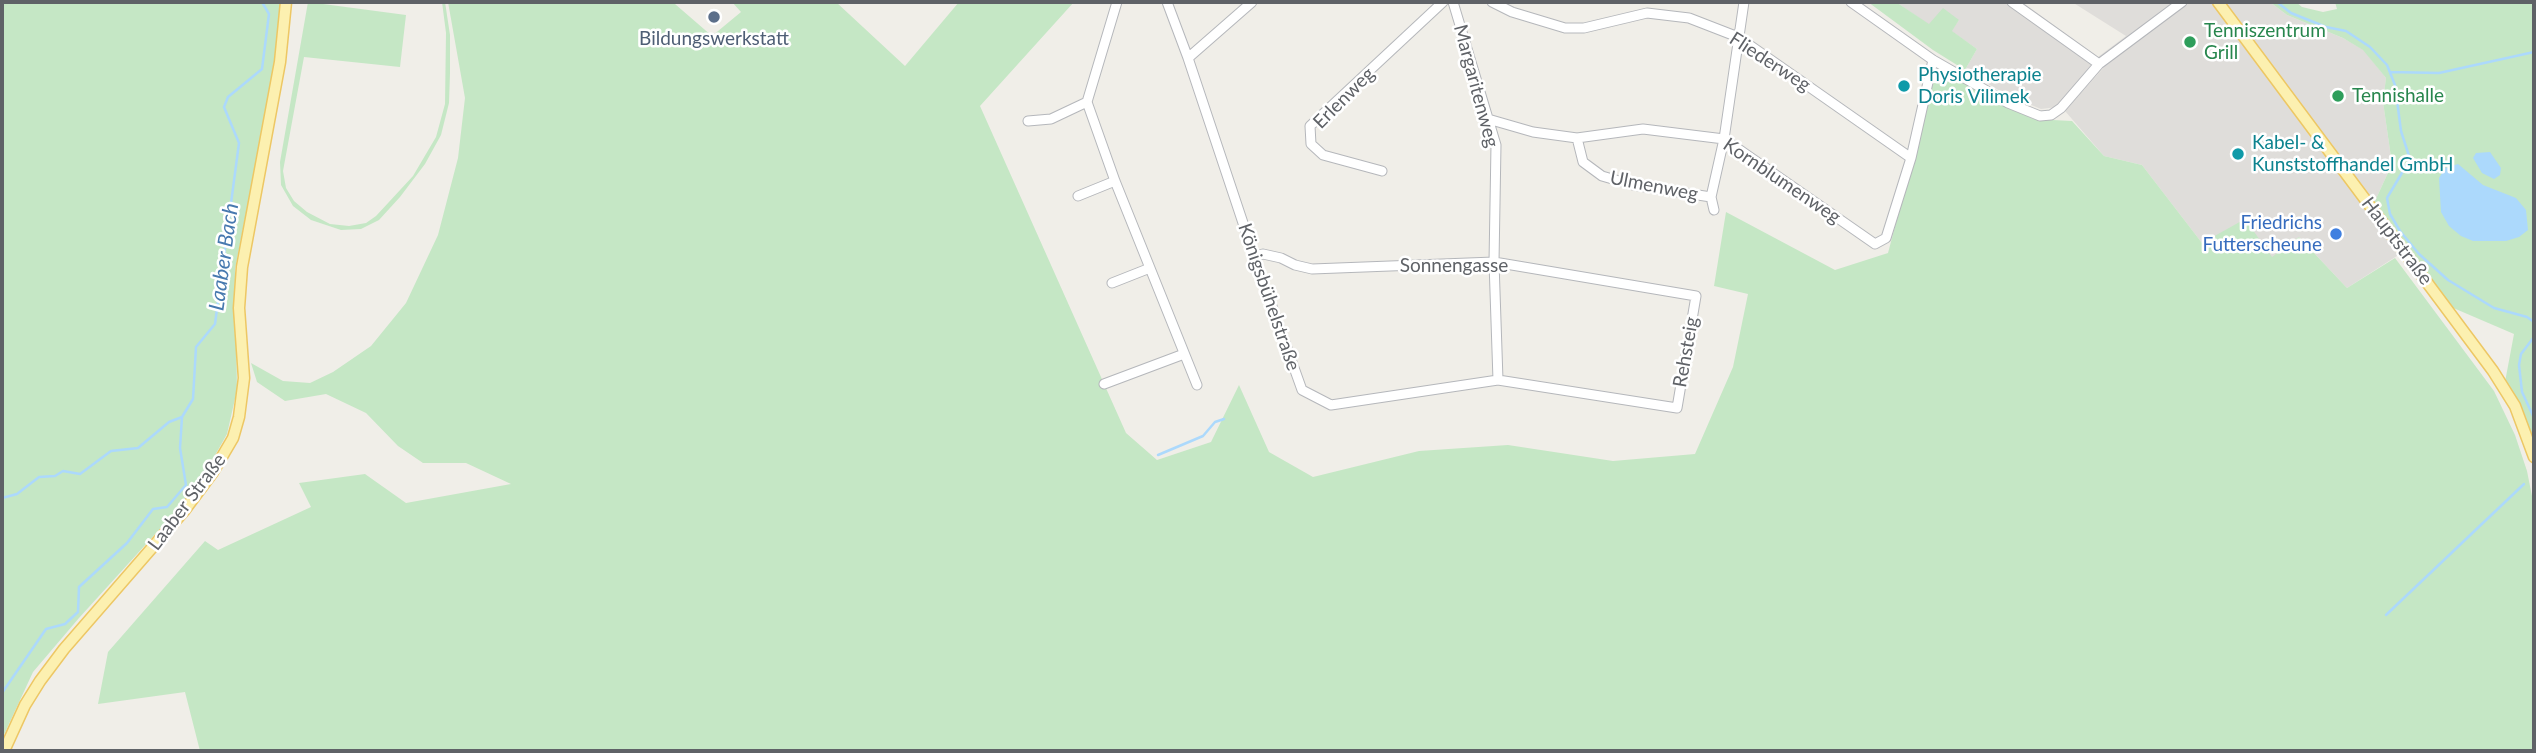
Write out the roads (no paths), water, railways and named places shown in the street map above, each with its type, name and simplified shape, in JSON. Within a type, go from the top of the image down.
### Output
[{"type":"main road","name":"Laaber Straße","points":[[4,751],[40,681],[64,649],[184,511],[213,472],[233,438],[239,417],[244,377],[239,308],[242,267],[280,62],[286,2]]},
{"type":"main road","name":"Hauptstraße","points":[[2218,2],[2493,371],[2515,406],[2534,457]]},
{"type":"street","points":[[1117,2],[1087,103],[1115,181],[1197,385]]},
{"type":"street","name":"Königsbühelstraße","points":[[1167,2],[1302,390],[1331,405],[1498,380],[1676,408]]},
{"type":"street","points":[[1188,58],[1252,2]]},
{"type":"street","name":"Erlenweg","points":[[1382,171],[1323,155],[1311,144],[1310,126],[1443,2]]},
{"type":"street","name":"Margaritenweg","points":[[1452,2],[1496,145],[1494,262],[1498,380]]},
{"type":"street","name":"Fliederweg","points":[[1492,2],[1512,12],[1565,28],[1584,28],[1654,13],[1689,18],[1738,37],[1911,158]]},
{"type":"street","points":[[1714,210],[1712,197],[1724,139],[1744,2]]},
{"type":"street","points":[[1851,2],[1933,60],[2008,103],[2040,116],[2052,115],[2061,108],[2099,64],[2182,2]]},
{"type":"street","points":[[2012,2],[2099,64]]},
{"type":"street","name":"Kornblumenweg","points":[[1488,119],[1533,132],[1577,138],[1643,129],[1724,139],[1875,244],[1886,238],[1911,158],[1933,60]]},
{"type":"street","points":[[1028,121],[1051,119],[1087,103]]},
{"type":"street","name":"Ulmenweg","points":[[1577,138],[1583,162],[1602,176],[1633,185],[1712,197]]},
{"type":"street","points":[[1078,196],[1115,181]]},
{"type":"street","name":"Sonnengasse","points":[[1254,256],[1272,256],[1312,269],[1494,262],[1696,296]]},
{"type":"street","points":[[1112,283],[1150,268]]},
{"type":"street","name":"Rehsteig","points":[[1676,408],[1696,296]]},
{"type":"street","points":[[1104,384],[1184,354]]},
{"type":"water","points":[[2490,152],[2501,168],[2500,175],[2494,179],[2482,173],[2473,158],[2476,153]]},
{"type":"water","points":[[2458,164],[2483,185],[2516,198],[2526,210],[2528,230],[2519,237],[2506,241],[2473,241],[2461,236],[2449,226],[2441,212],[2439,178],[2445,168]]},
{"type":"waterway","name":"Laaber Bach","points":[[2,693],[46,629],[65,624],[78,612],[79,587],[127,543],[153,509],[167,507],[186,485],[180,448],[182,417],[193,399],[196,347],[215,324],[239,143],[224,107],[228,97],[262,69],[269,14],[262,2]]},
{"type":"waterway","points":[[2277,2],[2291,13],[2326,27],[2346,31],[2370,47],[2387,65],[2395,85],[2401,131],[2409,156],[2409,161],[2387,198],[2390,214],[2400,231],[2419,254],[2448,280],[2494,308],[2527,317],[2534,322]]},
{"type":"waterway","points":[[2390,72],[2439,73],[2534,52]]},
{"type":"waterway","points":[[2534,337],[2521,354],[2519,365],[2522,392],[2534,418]]},
{"type":"waterway","points":[[2,498],[17,494],[39,477],[55,476],[63,471],[80,474],[111,451],[138,448],[169,422],[182,417]]},
{"type":"waterway","points":[[1158,455],[1203,436],[1215,422],[1224,419]]},
{"type":"waterway","points":[[2386,615],[2524,484]]},
{"type":"place","name":"Bildungswerkstatt","points":[[714,17]]},
{"type":"place","name":"Tenniszentrum Grill","points":[[2190,42]]},
{"type":"place","name":"Physiotherapie Doris Vilimek","points":[[1904,86]]},
{"type":"place","name":"Tennishalle","points":[[2338,96]]},
{"type":"place","name":"Kabel- & Kunststoffhandel GmbH","points":[[2238,154]]},
{"type":"place","name":"Friedrichs Futterscheune","points":[[2336,234]]}]
